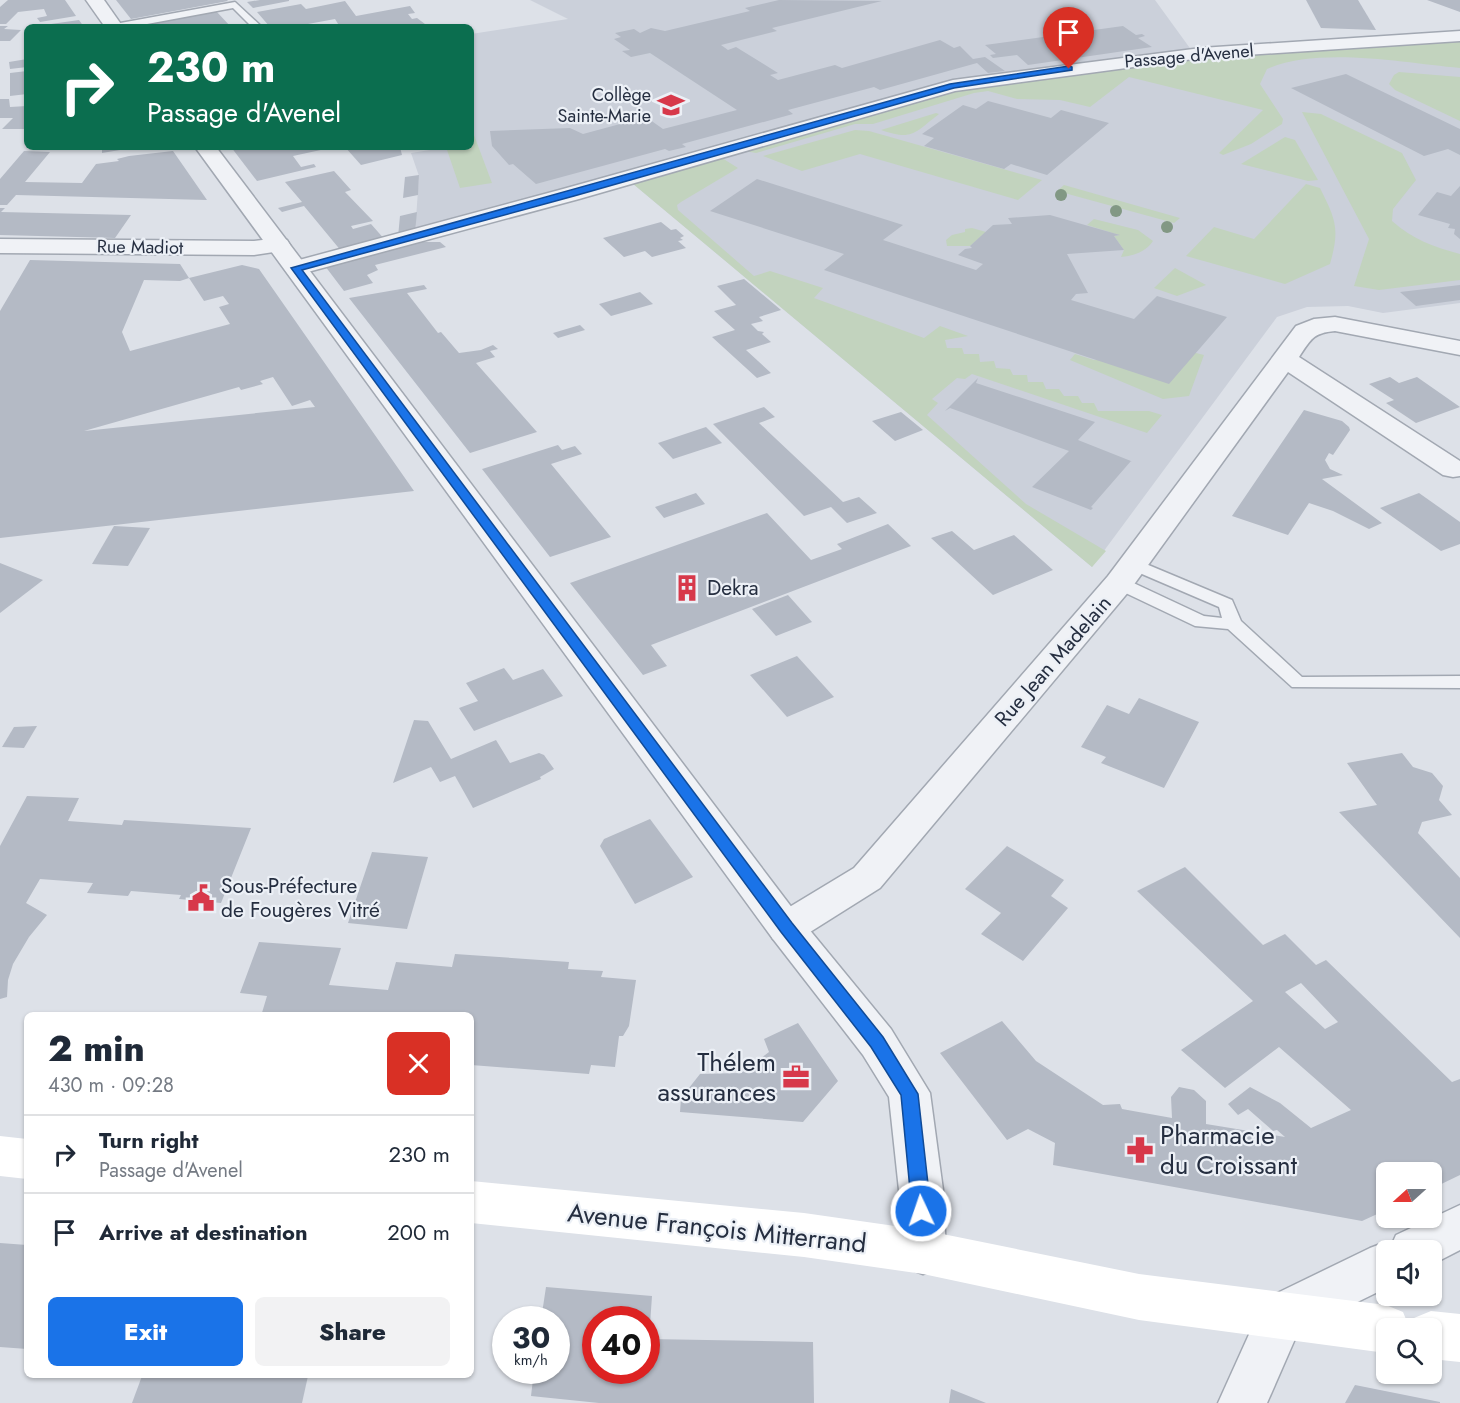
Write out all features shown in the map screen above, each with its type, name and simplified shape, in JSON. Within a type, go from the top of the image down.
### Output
[{"type":"main road","points":[[0,1156],[24,1159]]},
{"type":"main road","name":"Avenue François Mitterrand","points":[[474,1202],[804,1235],[923,1252],[1139,1297],[1376,1328]]},
{"type":"main road","points":[[1442,1336],[1460,1338]]},
{"type":"street","points":[[95,0],[112,24]]},
{"type":"street","name":"Passage d'Avenel","points":[[288,257],[972,82],[1201,53],[1460,36]]},
{"type":"street","points":[[207,150],[786,928],[877,1042],[909,1094],[921,1190],[923,1252]]},
{"type":"street","name":"Rue Madiot","points":[[3,251],[254,248],[288,257]]},
{"type":"street","name":"Rue Jean Madelain","points":[[786,928],[867,878],[1126,574],[1305,331],[1314,326],[1335,324],[1460,348]]},
{"type":"street","points":[[1285,359],[1453,469]]},
{"type":"street","points":[[1434,1240],[1460,1227]]},
{"type":"street","points":[[1242,1403],[1281,1316],[1376,1269]]},
{"type":"lane","points":[[130,24],[235,5],[254,24]]},
{"type":"lane","points":[[1126,574],[1201,622],[1233,624]]},
{"type":"lane","points":[[1126,574],[1226,604],[1233,624],[1298,683],[1460,682]]},
{"type":"shaded area","name":"Collège Sainte-Marie","points":[[530,0],[1155,0],[1192,51],[993,76],[415,233],[419,176],[411,153],[430,150],[474,150],[474,34],[568,19]]},
{"type":"shaded area","points":[[1460,39],[1460,303],[1383,313],[1348,306],[1307,307],[1277,317],[1092,567],[632,183],[962,87]]},
{"type":"green space","points":[[1460,39],[1460,68],[1336,57],[1288,62],[1267,69],[1260,84],[1283,119],[1282,124],[1251,144],[1223,155],[1219,153],[1263,110],[1129,77],[1090,107],[1060,100],[1017,99],[988,91],[974,93],[873,124],[855,124],[756,153],[745,151],[962,87],[1160,59]]},
{"type":"green space","points":[[1399,72],[1460,77],[1460,121],[1395,90],[1389,84],[1394,75]]},
{"type":"green space","points":[[1302,112],[1321,114],[1402,153],[1416,180],[1393,209],[1392,221],[1407,233],[1424,242],[1460,254],[1460,280],[1379,290],[1354,286],[1369,239]]},
{"type":"green space","points":[[939,114],[918,130],[907,135],[881,130]]},
{"type":"green space","points":[[855,130],[869,131],[1042,180],[1018,200],[860,154],[802,171],[763,156]]},
{"type":"green space","points":[[474,135],[492,183],[460,188],[447,150],[474,150]]},
{"type":"green space","points":[[1285,137],[1295,140],[1318,180],[1308,181],[1241,164]]},
{"type":"green space","points":[[722,158],[738,168],[681,202],[677,205],[678,210],[754,276],[770,271],[823,288],[814,298],[924,338],[940,326],[968,336],[945,340],[947,348],[962,348],[964,354],[979,354],[980,362],[994,361],[996,368],[1010,369],[1013,375],[1027,375],[1028,382],[1043,382],[1046,389],[1059,389],[1064,396],[1078,396],[1082,403],[1094,403],[1098,411],[1149,411],[1162,415],[1147,433],[972,374],[965,379],[957,378],[932,399],[938,403],[927,415],[1026,504],[1106,551],[1092,567],[632,183]]},
{"type":"green space","points":[[1306,184],[1320,188],[1333,217],[1335,242],[1330,264],[1285,284],[1186,256],[1214,227],[1254,239]]},
{"type":"green space","points":[[1064,185],[1180,218],[1174,223],[1057,191]]},
{"type":"green space","points":[[1094,219],[1138,230],[1153,241],[1139,253],[1121,257],[1124,250],[1114,236],[1119,235],[1087,225]]},
{"type":"green space","points":[[972,228],[986,232],[970,246],[947,246],[946,240],[952,235]]},
{"type":"green space","points":[[1175,268],[1206,285],[1177,296],[1154,288]]},
{"type":"green space","points":[[1196,353],[1204,355],[1189,396],[1163,399],[1070,360],[1075,354],[1094,360]]},
{"type":"building","points":[[8,0],[65,0],[76,16],[40,22],[37,18],[47,16],[44,9],[18,12],[6,24],[0,24],[0,7]]},
{"type":"building","points":[[116,0],[227,0],[228,1],[131,19]]},
{"type":"building","points":[[779,0],[882,1],[772,28],[777,31],[721,45],[728,50],[736,47],[778,73],[770,75],[778,80],[835,65],[842,68],[940,40],[954,48],[960,46],[973,59],[985,57],[1005,71],[988,73],[977,63],[880,90],[874,87],[788,110],[793,114],[682,144],[686,147],[669,151],[665,149],[536,184],[513,164],[509,165],[492,146],[490,131],[570,128],[583,134],[646,117],[663,129],[737,110],[650,53],[631,57],[622,51],[630,50],[614,39],[621,37],[615,33],[634,29],[640,33],[651,28],[665,31],[750,11],[745,8]]},
{"type":"building","points":[[1306,0],[1358,0],[1376,30],[1321,28]]},
{"type":"building","points":[[1427,0],[1460,0],[1460,12]]},
{"type":"building","points":[[289,1],[253,8],[247,2]]},
{"type":"building","points":[[345,1],[356,16],[410,6],[415,13],[408,14],[412,19],[417,18],[425,24],[338,24],[335,19],[308,24],[267,24],[257,12],[301,4],[306,9]]},
{"type":"building","points":[[216,11],[228,24],[148,24]]},
{"type":"building","points":[[79,20],[82,24],[51,24]]},
{"type":"building","points":[[0,26],[8,26],[4,29],[21,30],[10,41],[0,41]]},
{"type":"building","points":[[1123,26],[1136,35],[1145,36],[1138,38],[1152,47],[1028,65],[1017,55],[993,58],[990,55],[996,54],[985,45]]},
{"type":"building","points":[[24,60],[24,67],[10,69],[9,62]]},
{"type":"building","points":[[24,71],[24,94],[10,96],[10,73]]},
{"type":"building","points":[[1346,74],[1460,129],[1460,155],[1448,149],[1424,156],[1291,88]]},
{"type":"building","points":[[0,99],[9,99],[10,107],[24,106],[24,129],[2,129],[13,118],[0,118]]},
{"type":"building","points":[[988,101],[1051,118],[1061,110],[1109,123],[1047,175],[1011,164],[1004,169],[924,146],[934,138],[922,134],[963,105],[976,109]]},
{"type":"building","points":[[102,150],[120,150],[102,153]]},
{"type":"building","points":[[233,150],[321,150],[293,156],[301,167],[314,164],[316,167],[257,181]]},
{"type":"building","points":[[348,150],[401,150],[402,155],[361,165]]},
{"type":"building","points":[[24,151],[50,152],[25,182],[82,183],[96,164],[119,161],[117,159],[129,156],[173,151],[207,200],[16,195],[7,205],[0,205],[0,179]]},
{"type":"building","points":[[334,171],[351,190],[345,192],[373,221],[351,226],[353,229],[371,224],[386,241],[342,252],[304,206],[282,212],[278,208],[302,202],[285,182]]},
{"type":"building","points":[[419,175],[418,195],[403,198],[405,177]]},
{"type":"building","points":[[757,179],[903,225],[883,240],[976,270],[983,264],[958,255],[965,249],[972,248],[970,246],[993,225],[1012,224],[1008,218],[1050,215],[1120,235],[1114,236],[1124,250],[1067,254],[1088,293],[1076,294],[1071,300],[1134,319],[1157,296],[1227,317],[1169,384],[824,270],[844,254],[710,211]]},
{"type":"building","points":[[1460,186],[1460,239],[1454,234],[1455,229],[1448,228],[1450,224],[1418,215],[1437,192],[1451,196]]},
{"type":"building","points":[[0,208],[5,208],[1,212],[131,215],[115,238],[0,235]]},
{"type":"building","points":[[417,212],[415,233],[398,237],[400,216]]},
{"type":"building","points":[[661,222],[671,230],[676,229],[684,236],[680,238],[683,240],[678,241],[686,248],[652,257],[645,251],[624,257],[603,238]]},
{"type":"building","points":[[419,242],[440,242],[446,247],[375,265],[378,270],[367,275],[373,283],[344,291],[325,266]]},
{"type":"building","points":[[30,260],[180,264],[189,278],[242,265],[259,269],[414,491],[0,538],[0,311]],"holes":[[[189,278],[204,301],[223,296],[229,304],[219,307],[230,324],[130,351],[122,332],[144,280],[180,281]],[[273,377],[292,406],[310,400],[315,407],[84,431],[239,387],[241,390],[263,384],[260,381]]]},
{"type":"building","points":[[744,279],[781,310],[759,317],[763,321],[751,324],[758,331],[764,332],[762,334],[771,342],[746,350],[771,373],[757,378],[712,337],[735,330],[714,311],[736,305],[717,286]]},
{"type":"building","points":[[424,285],[427,289],[407,293],[438,333],[441,332],[459,353],[481,350],[493,345],[498,349],[490,351],[495,357],[476,363],[537,432],[470,453],[349,298]]},
{"type":"building","points":[[1460,285],[1460,300],[1416,306],[1400,292]]},
{"type":"building","points":[[640,292],[653,304],[611,316],[599,304]]},
{"type":"building","points":[[580,325],[585,330],[558,338],[553,333]]},
{"type":"building","points":[[1390,377],[1399,383],[1417,377],[1460,407],[1416,423],[1386,403],[1394,400],[1369,384]]},
{"type":"building","points":[[978,378],[976,383],[1095,422],[1078,440],[1131,461],[1091,507],[1093,508],[1091,510],[1032,487],[1069,451],[950,408],[945,411]]},
{"type":"building","points":[[764,407],[775,417],[759,423],[843,502],[859,497],[877,513],[847,523],[831,507],[804,516],[713,424]]},
{"type":"building","points":[[1304,410],[1342,421],[1349,427],[1350,430],[1333,455],[1329,453],[1325,460],[1330,469],[1343,475],[1322,479],[1382,523],[1369,529],[1333,511],[1309,503],[1288,535],[1232,516]]},
{"type":"building","points":[[901,412],[923,430],[895,441],[872,421]]},
{"type":"building","points":[[706,427],[722,443],[673,459],[658,443]]},
{"type":"building","points":[[558,445],[562,450],[575,446],[582,454],[551,464],[611,537],[550,557],[482,469]]},
{"type":"building","points":[[696,493],[705,504],[664,518],[655,507]]},
{"type":"building","points":[[1419,493],[1460,522],[1460,544],[1441,551],[1380,508]]},
{"type":"building","name":"Dekra","points":[[767,513],[811,560],[842,549],[837,544],[888,524],[911,546],[651,645],[667,666],[643,675],[570,583]]},
{"type":"building","points":[[114,526],[150,528],[128,566],[92,564]]},
{"type":"building","points":[[952,531],[974,550],[1014,535],[1053,570],[993,595],[931,538]]},
{"type":"building","points":[[0,563],[43,580],[0,613]]},
{"type":"building","points":[[788,595],[812,622],[776,636],[752,609]]},
{"type":"building","points":[[797,656],[834,697],[787,717],[750,675]]},
{"type":"building","points":[[504,668],[513,680],[543,669],[563,696],[474,731],[459,708],[478,701],[466,683]]},
{"type":"building","points":[[1139,698],[1199,722],[1164,788],[1101,763],[1106,757],[1081,747],[1107,705],[1129,714]]},
{"type":"building","points":[[414,720],[428,721],[451,759],[496,740],[510,763],[539,753],[544,755],[554,769],[540,777],[541,779],[473,808],[455,776],[440,782],[431,767],[393,783]]},
{"type":"building","points":[[37,726],[24,748],[2,747],[14,727]]},
{"type":"building","points":[[1402,753],[1413,767],[1432,773],[1443,786],[1439,800],[1452,815],[1422,822],[1418,833],[1460,878],[1460,938],[1339,812],[1377,805],[1347,763]]},
{"type":"building","name":"Sous-Préfecture de Fougères Vitré","points":[[27,796],[79,798],[68,821],[122,825],[124,820],[251,828],[221,903],[179,899],[181,895],[131,891],[128,896],[87,893],[93,883],[40,879],[26,903],[47,915],[29,937],[13,964],[8,980],[7,997],[0,999],[0,846]]},
{"type":"building","points":[[650,819],[693,877],[635,904],[600,846],[604,839]]},
{"type":"building","points":[[1007,846],[1064,880],[1051,896],[1068,908],[1023,961],[981,934],[1001,913],[965,889]]},
{"type":"building","points":[[372,852],[428,857],[407,929],[348,923]]},
{"type":"building","points":[[1185,867],[1263,945],[1285,934],[1316,965],[1326,960],[1452,1082],[1460,1079],[1460,1175],[1442,1184],[1442,1162],[1376,1162],[1376,1215],[1362,1221],[1053,1165],[1055,1143],[1028,1129],[1007,1140],[940,1053],[1002,1021],[1036,1061],[1103,1105],[1120,1104],[1122,1109],[1172,1118],[1171,1097],[1179,1087],[1194,1090],[1206,1101],[1206,1124],[1285,1137],[1277,1130],[1273,1131],[1248,1109],[1238,1115],[1228,1104],[1250,1087],[1280,1103],[1311,1128],[1351,1110],[1279,1047],[1225,1088],[1181,1050],[1253,1001],[1137,891]],"holes":[[[1301,983],[1338,1022],[1325,1029],[1285,992]]]},
{"type":"building","points":[[259,942],[341,948],[329,985],[388,990],[396,962],[452,967],[455,954],[569,962],[568,969],[603,971],[601,977],[636,980],[629,1026],[623,1036],[619,1036],[615,1067],[591,1065],[589,1074],[474,1065],[474,1012],[262,1012],[267,996],[240,993]]},
{"type":"building","points":[[798,1023],[838,1081],[803,1122],[680,1112],[681,1098],[700,1074],[741,1073],[769,1052],[764,1039]]},
{"type":"building","points":[[0,1243],[24,1245],[24,1349],[0,1347]]},
{"type":"building","points":[[546,1287],[652,1296],[651,1306],[582,1306],[582,1384],[660,1384],[660,1339],[813,1342],[814,1403],[599,1403],[531,1396],[532,1384],[570,1384],[570,1306],[543,1306]]},
{"type":"building","points":[[141,1378],[308,1378],[302,1403],[132,1403]]},
{"type":"building","points":[[1355,1385],[1440,1402],[1440,1403],[1345,1403]]},
{"type":"building","points":[[951,1389],[986,1403],[949,1403]]},
{"type":"place","name":"Collège Sainte-Marie","points":[[671,105]]},
{"type":"place","name":"Dekra","points":[[687,588]]},
{"type":"place","name":"Sous-Préfecture de Fougères Vitré","points":[[201,898]]},
{"type":"place","name":"Thélem assurances","points":[[796,1077]]},
{"type":"place","name":"Pharmacie du Croissant","points":[[1140,1150]]},
{"type":"route","points":[[921,1211],[921,1190],[909,1094],[877,1042],[786,928],[296,268],[571,194],[953,86],[1069,69]]}]
